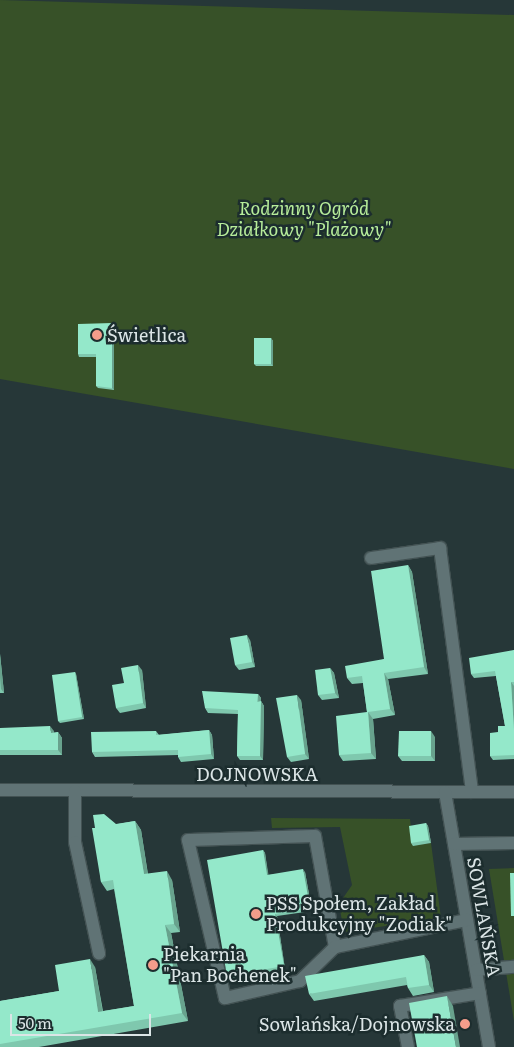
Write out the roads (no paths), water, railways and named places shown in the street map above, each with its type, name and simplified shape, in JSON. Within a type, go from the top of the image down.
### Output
[{"type":"street","points":[[370,558],[440,548],[472,792]]},
{"type":"street","name":"DOJNOWSKA","points":[[0,790],[514,792]]},
{"type":"street","points":[[75,791],[75,842],[99,953]]},
{"type":"street","name":"SOWLAŃSKA","points":[[445,792],[490,1047]]},
{"type":"street","points":[[336,947],[315,836],[188,840],[225,998],[300,981],[336,947],[467,920]]},
{"type":"street","points":[[454,844],[514,843]]},
{"type":"street","points":[[476,970],[514,967]]},
{"type":"street","points":[[408,1047],[400,1006],[480,993]]},
{"type":"place","name":"Świetlica","points":[[97,335]]},
{"type":"place","name":"PSS Społem, Zakład Produkcyjny \"Zodiak\"","points":[[256,914]]},
{"type":"place","name":"Piekarnia \"Pan Bochenek\"","points":[[153,965]]},
{"type":"place","name":"Sowlańska/Dojnowska","points":[[465,1024]]},
{"type":"park label","name":"Rodzinny Ogród Działkowy \"Plażowy\"","points":[[304,219]]}]
